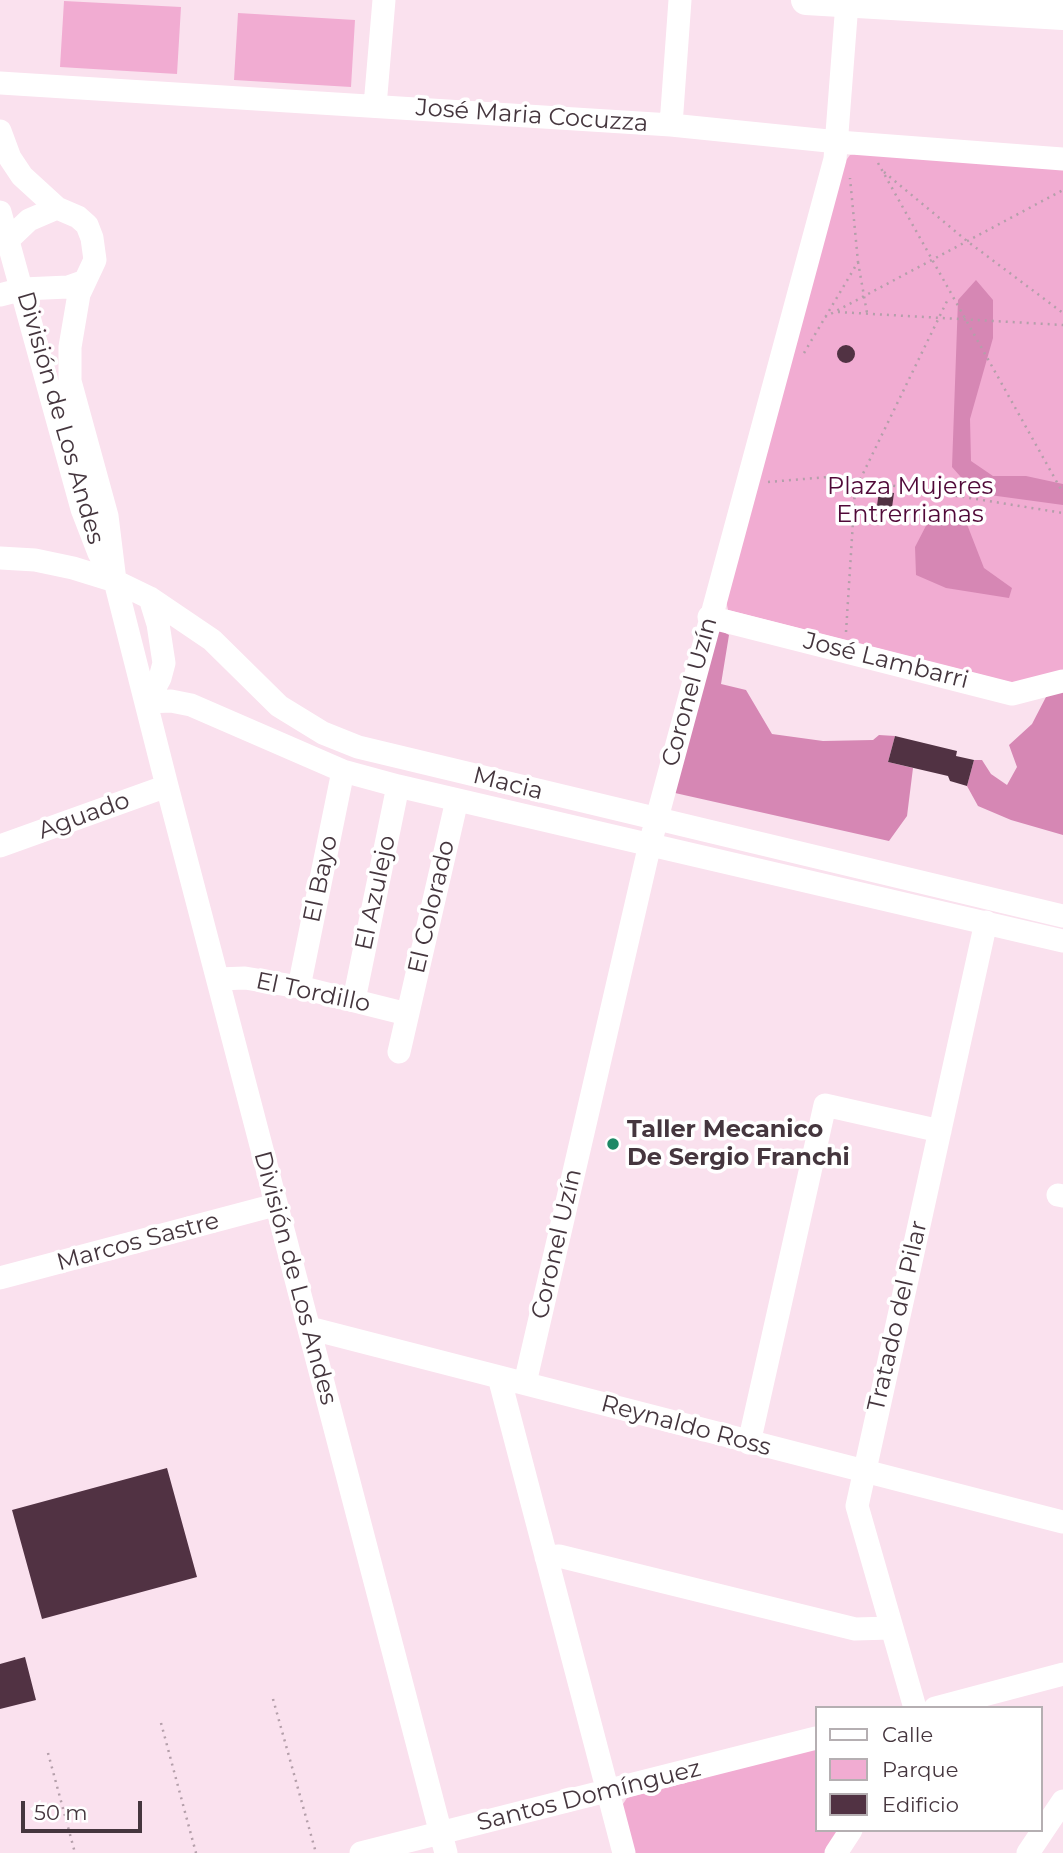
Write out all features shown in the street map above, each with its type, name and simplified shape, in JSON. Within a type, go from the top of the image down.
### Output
[{"type":"main road","points":[[806,0],[1063,15]]},
{"type":"street","points":[[375,106],[384,0]]},
{"type":"street","points":[[671,125],[680,0]]},
{"type":"street","name":"Coronel Uzín","points":[[524,1383],[656,820],[838,142],[847,3]]},
{"type":"street","name":"José Maria Cocuzza","points":[[0,83],[671,125],[838,142],[1063,159]]},
{"type":"street","name":"División de Los Andes","points":[[0,131],[10,158],[22,176],[57,208],[78,217],[87,225],[92,238],[95,260],[79,294],[70,347],[70,381],[107,516],[115,581],[167,786],[443,1843]]},
{"type":"street","points":[[8,240],[29,220],[57,208]]},
{"type":"street","name":"División de Los Andes","points":[[0,212],[82,509],[99,553],[115,581]]},
{"type":"street","points":[[0,295],[23,289],[68,287],[85,281]]},
{"type":"street","name":"Macia","points":[[0,558],[35,560],[115,581],[150,598],[212,640],[279,706],[337,740],[656,820],[1063,916]]},
{"type":"street","points":[[147,702],[160,678],[164,663],[158,624],[150,598]]},
{"type":"street","name":"José Lambarri","points":[[709,617],[1013,694],[1063,681]]},
{"type":"street","name":"Macia","points":[[147,702],[191,705],[343,771],[398,786],[1063,941]]},
{"type":"street","name":"El Bayo","points":[[299,987],[343,771]]},
{"type":"street","name":"Aguado","points":[[0,846],[167,786]]},
{"type":"street","name":"El Azulejo","points":[[354,1000],[398,786]]},
{"type":"street","name":"El Colorado","points":[[399,1052],[457,800]]},
{"type":"street","name":"Tratado del Pilar","points":[[914,1706],[857,1506],[862,1472],[986,922]]},
{"type":"street","name":"El Tordillo","points":[[219,979],[245,978],[299,987],[407,1014]]},
{"type":"street","points":[[748,1443],[825,1105],[940,1131]]},
{"type":"street","name":"Marcos Sastre","points":[[0,1278],[275,1205]]},
{"type":"street","name":"Reynaldo Ross","points":[[309,1328],[1063,1522]]},
{"type":"street","points":[[499,1377],[624,1853]]},
{"type":"street","points":[[545,1558],[559,1556],[855,1629],[891,1628]]},
{"type":"street","points":[[943,1706],[1063,1674]]},
{"type":"street","name":"Santos Domínguez","points":[[361,1853],[443,1843],[608,1791],[814,1739]]},
{"type":"street","points":[[1028,1853],[1063,1801]]},
{"type":"street","points":[[836,1853],[851,1832]]},
{"type":"path","points":[[876,160],[964,321],[1063,493]]},
{"type":"path","points":[[849,169],[858,262],[867,313]]},
{"type":"path","points":[[881,170],[967,241],[1063,313]]},
{"type":"path","points":[[825,317],[1063,190]]},
{"type":"path","points":[[799,361],[858,262]]},
{"type":"path","points":[[846,636],[854,492],[950,296]]},
{"type":"path","points":[[834,312],[1063,325]]},
{"type":"path","points":[[767,483],[828,477],[858,480],[1063,513]]},
{"type":"path","points":[[854,492],[879,495]]},
{"type":"path","points":[[273,1699],[316,1853]]},
{"type":"path","points":[[161,1723],[196,1853]]},
{"type":"path","points":[[48,1753],[75,1853]]},
{"type":"green space","points":[[64,1],[181,7],[177,74],[60,67]]},
{"type":"green space","points":[[238,13],[355,20],[351,87],[234,80]]},
{"type":"green space","name":"Plaza Mujeres Entrerrianas","points":[[863,152],[1063,166],[1063,672],[1021,685],[728,610],[726,600],[844,163],[850,155]]},
{"type":"green space","points":[[814,1749],[814,1832],[840,1832],[825,1853],[632,1853],[621,1807],[627,1798]]},
{"type":"shaded area","points":[[976,280],[993,300],[993,338],[970,419],[971,461],[993,476],[1026,476],[1063,484],[1063,505],[975,493],[952,467],[958,300]]},
{"type":"shaded area","points":[[943,509],[963,514],[984,568],[1012,588],[1009,598],[946,588],[916,575],[915,547],[930,518]]},
{"type":"shaded area","points":[[715,627],[729,635],[721,684],[746,690],[772,734],[823,741],[873,740],[879,735],[895,736],[888,762],[913,768],[907,816],[889,841],[675,793]]},
{"type":"shaded area","points":[[1063,692],[1063,835],[1011,820],[978,806],[967,786],[974,760],[982,760],[991,774],[1007,785],[1017,767],[1009,745],[1032,724],[1047,695]]},
{"type":"building","points":[[846,345],[852,348],[855,354],[852,360],[846,363],[840,360],[837,354],[840,348]]},
{"type":"building","points":[[879,491],[894,493],[891,515],[876,513]]},
{"type":"building","points":[[895,736],[957,751],[956,756],[974,760],[967,786],[950,781],[948,776],[888,762]]},
{"type":"building","points":[[167,1468],[197,1577],[42,1619],[12,1510]]},
{"type":"building","points":[[25,1657],[36,1700],[0,1709],[0,1664]]},
{"type":"place","name":"Taller Mecanico De Sergio Franchi","points":[[613,1144]]}]
